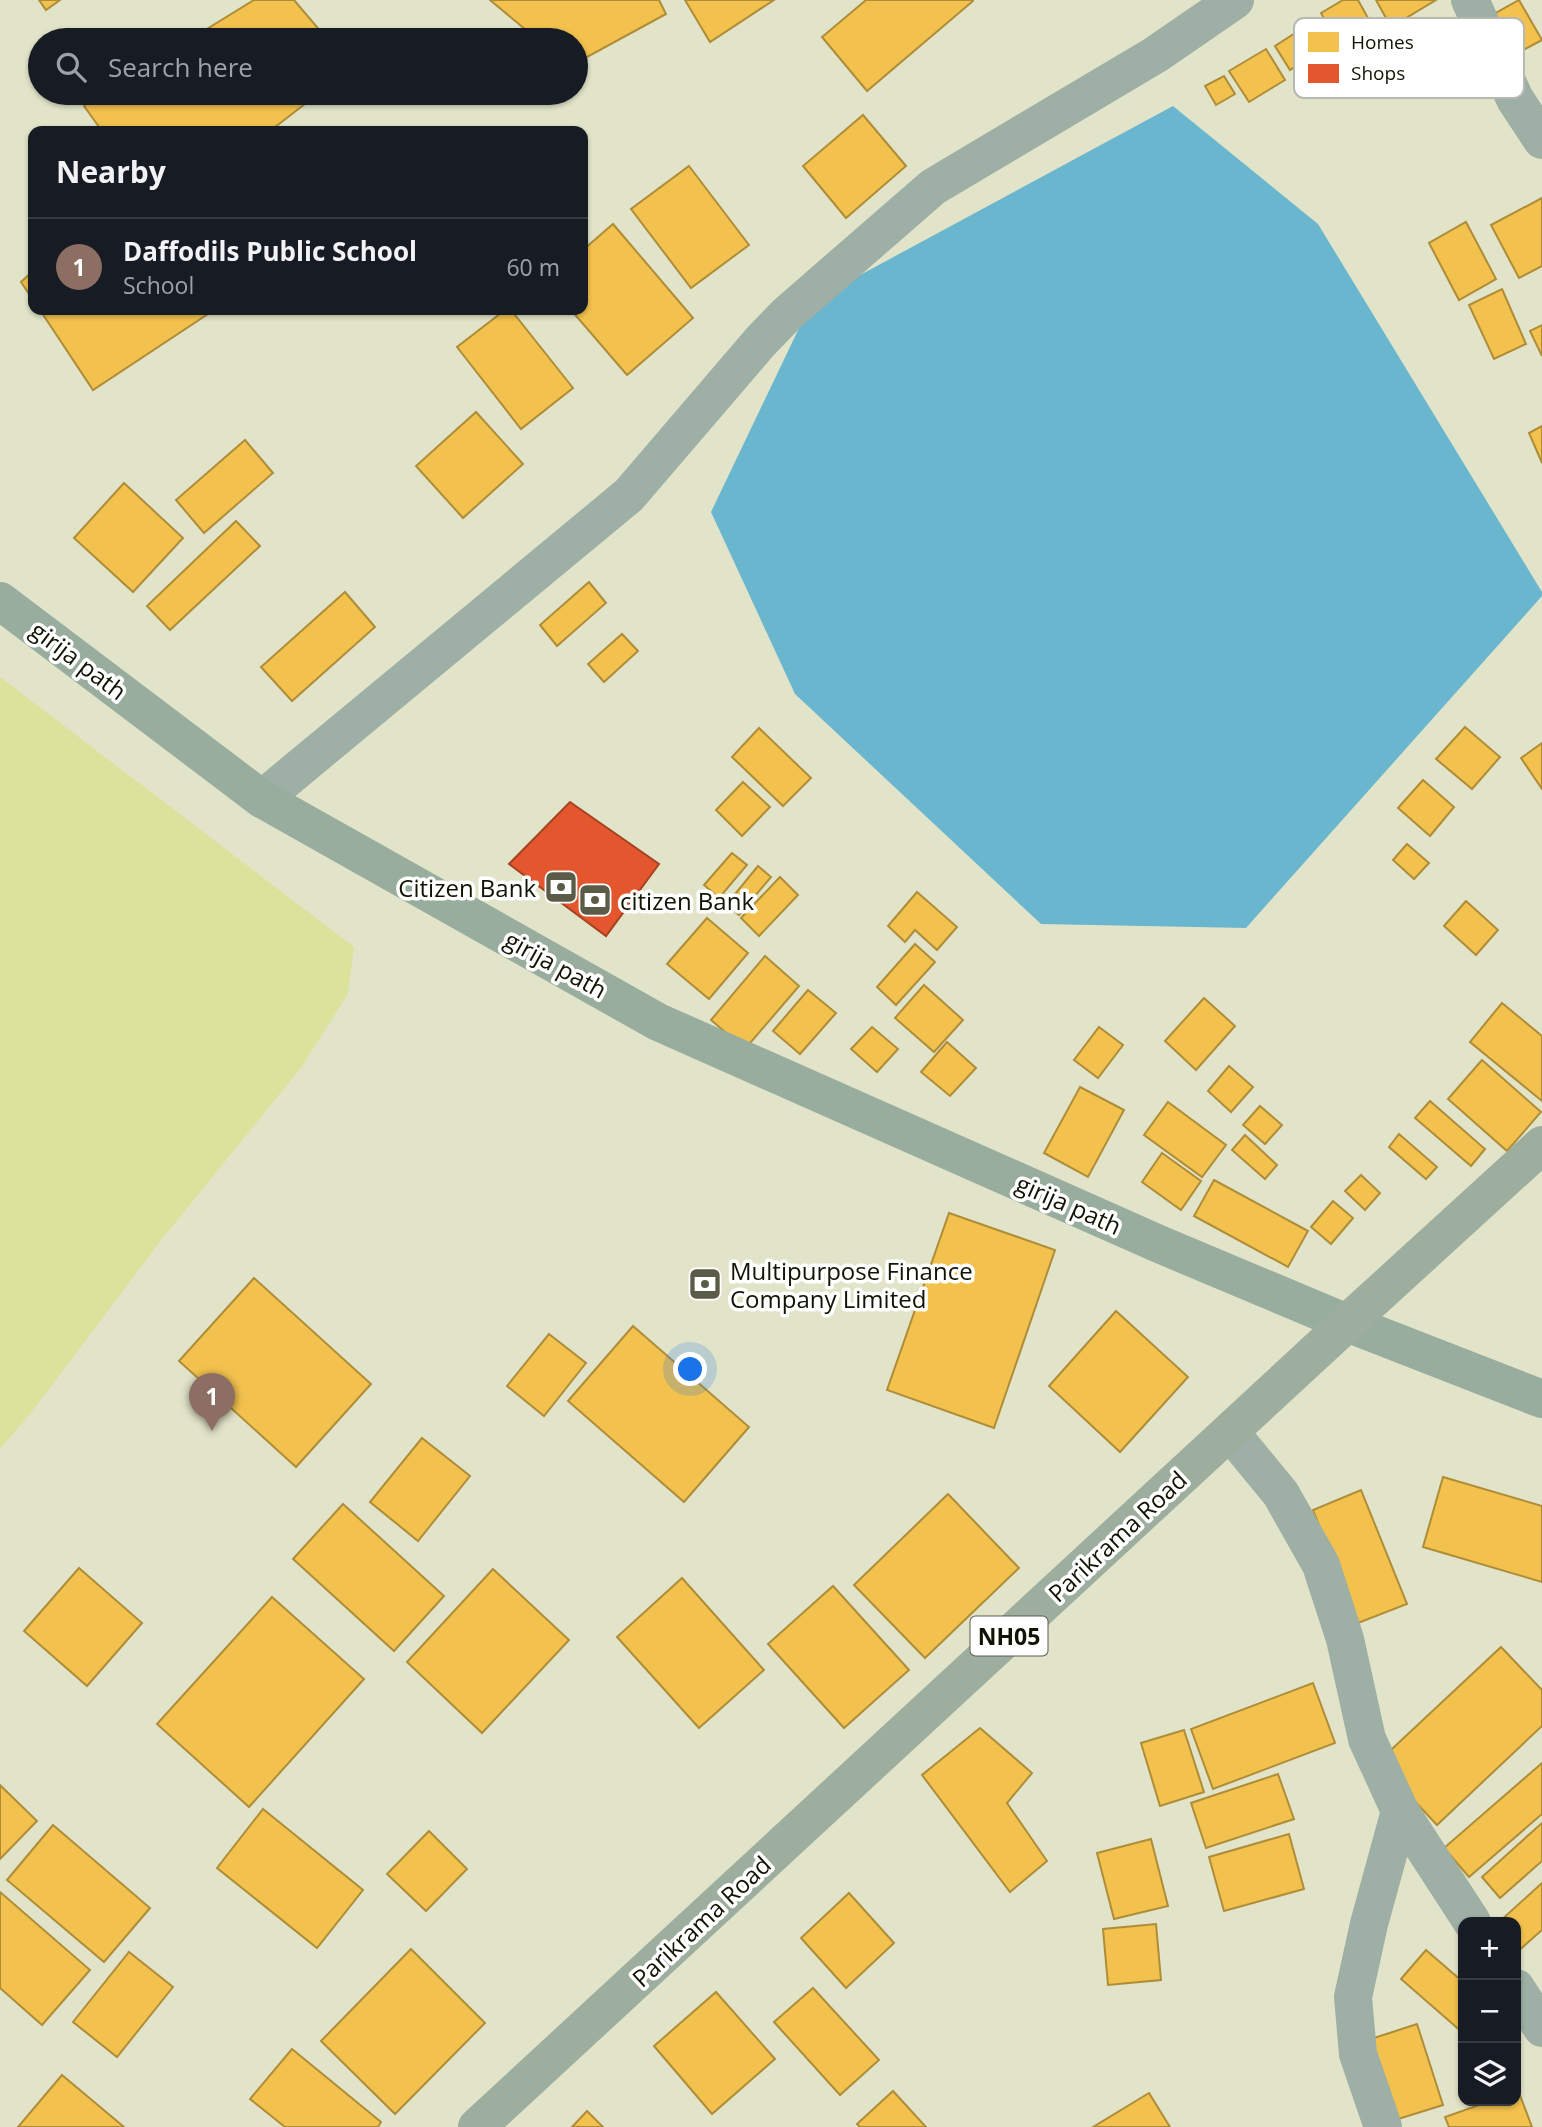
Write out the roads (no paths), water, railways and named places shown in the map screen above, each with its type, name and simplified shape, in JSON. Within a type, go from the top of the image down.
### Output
[{"type":"main road","name":"girija path","points":[[0,601],[262,799],[658,1022],[1159,1244],[1542,1399]]},
{"type":"main road","name":"Parikrama Road","points":[[477,2127],[1542,1145]]},
{"type":"street","points":[[262,799],[629,495],[787,313],[933,187],[1155,55],[1235,0]]},
{"type":"street","points":[[1470,0],[1478,18]]},
{"type":"street","points":[[1515,98],[1542,141]]},
{"type":"street","points":[[1230,1432],[1281,1494],[1321,1565],[1345,1639],[1367,1739],[1399,1811],[1469,1917]]},
{"type":"street","points":[[1383,2127],[1358,2054],[1353,1997],[1368,1924],[1399,1811]]},
{"type":"street","points":[[1521,1996],[1542,2028]]},
{"type":"water","points":[[1173,106],[1318,224],[1542,596],[1246,928],[1041,924],[795,694],[711,512],[812,301]]},
{"type":"place","name":"Citizen Bank","points":[[561,887]]},
{"type":"place","name":"citizen Bank","points":[[595,900]]},
{"type":"place","name":"Multipurpose Finance Company Limited","points":[[705,1284]]},
{"type":"place","name":"Daffodils Public School","points":[[212,1431]]}]
